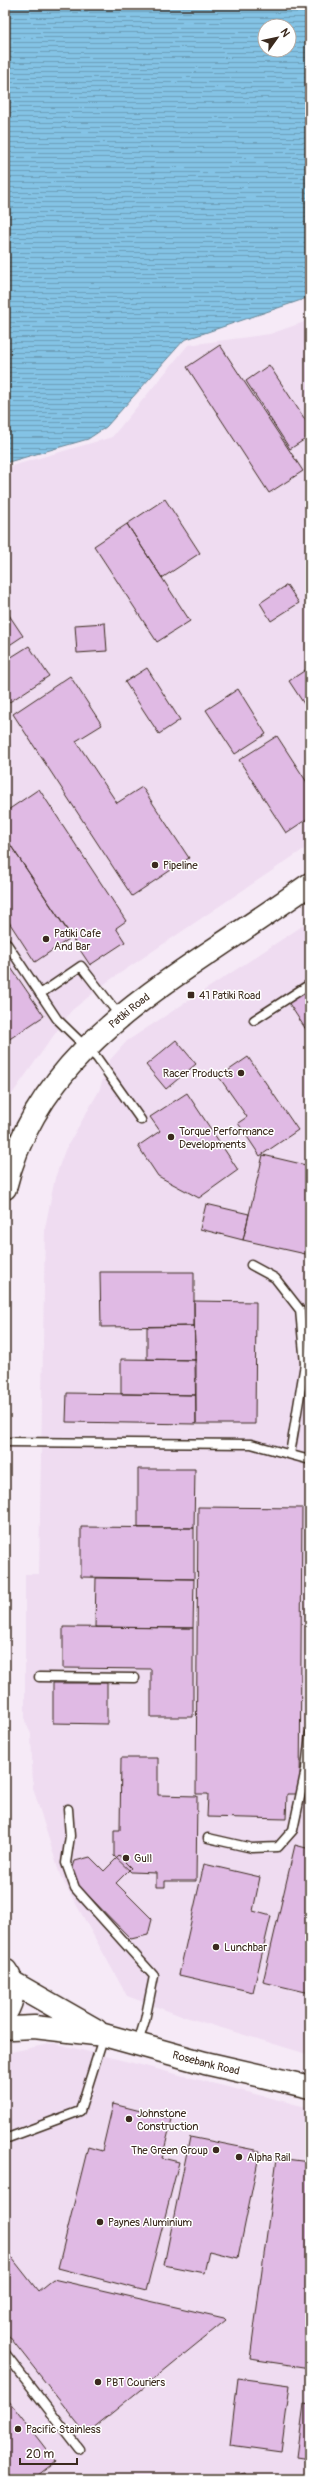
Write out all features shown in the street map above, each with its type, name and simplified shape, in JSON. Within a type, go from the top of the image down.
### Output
[{"type":"main road","name":"Patiki Road","points":[[5,1188],[15,1147],[52,1089],[85,1048],[119,1016],[172,976],[310,884]]},
{"type":"main road","name":"Rosebank Road","points":[[7,1973],[104,2035]]},
{"type":"main road","points":[[5,2014],[13,1995],[7,1973]]},
{"type":"main road","name":"Rosebank Road","points":[[5,2025],[12,2028],[34,2027],[104,2035],[205,2063],[310,2087]]},
{"type":"lane","points":[[5,941],[57,1019],[85,1048],[97,1058],[140,1120]]},
{"type":"lane","points":[[40,994],[81,966],[119,1016]]},
{"type":"lane","points":[[254,1020],[310,984]]},
{"type":"lane","points":[[251,1265],[275,1278],[300,1310],[305,1364],[290,1454]]},
{"type":"lane","points":[[5,1442],[251,1444],[310,1460]]},
{"type":"lane","points":[[39,1677],[135,1678]]},
{"type":"lane","points":[[208,1838],[252,1848],[278,1847],[293,1830],[306,1768],[310,1733]]},
{"type":"lane","points":[[68,1809],[70,1836],[66,1862],[75,1888],[154,1976],[146,2020],[138,2044]]},
{"type":"lane","points":[[5,2139],[80,2111],[104,2035]]},
{"type":"lane","points":[[5,2353],[79,2449]]},
{"type":"shaded area","points":[[310,320],[310,845],[107,982],[71,1011],[5,1104],[5,468],[112,437],[188,345],[270,334]]},
{"type":"shaded area","points":[[310,921],[310,2055],[179,2015],[127,1996],[60,1875],[33,1788],[31,1734],[25,1721],[25,1574],[39,1574],[45,1228],[55,1178],[65,1150],[99,1091],[109,1061],[127,1041]]},
{"type":"shaded area","points":[[54,2043],[310,2108],[310,2479],[5,2479],[5,2056],[11,2052]]},
{"type":"water","points":[[5,5],[310,5],[310,297],[184,340],[106,427],[88,439],[5,463]]},
{"type":"building","points":[[220,345],[303,471],[269,493],[187,367]]},
{"type":"building","points":[[269,365],[310,427],[310,436],[290,449],[246,381]]},
{"type":"building","points":[[165,499],[200,553],[162,578],[127,524]]},
{"type":"building","points":[[127,524],[190,621],[157,642],[94,546]]},
{"type":"building","points":[[287,585],[299,603],[271,621],[260,603]]},
{"type":"building","points":[[5,609],[23,636],[5,648]]},
{"type":"building","points":[[105,623],[107,651],[77,653],[75,625]]},
{"type":"building","points":[[29,646],[49,676],[5,705],[5,661]]},
{"type":"building","points":[[310,667],[310,713],[289,681]]},
{"type":"building","points":[[147,668],[180,720],[159,734],[125,682]]},
{"type":"building","points":[[70,676],[102,725],[76,741],[117,803],[142,787],[189,858],[132,896],[13,714]]},
{"type":"building","points":[[238,689],[266,734],[235,754],[206,710]]},
{"type":"building","points":[[277,736],[310,787],[310,817],[286,833],[239,760]]},
{"type":"building","points":[[39,789],[126,921],[116,928],[125,942],[90,965],[5,837],[5,812]]},
{"type":"building","points":[[5,837],[72,937],[35,962],[5,916]]},
{"type":"building","points":[[5,959],[44,1016],[5,1042]]},
{"type":"building","points":[[310,987],[310,1024],[305,1028],[288,1002]]},
{"type":"building","points":[[310,1024],[310,1035],[305,1028]]},
{"type":"building","points":[[176,1040],[196,1064],[166,1089],[146,1065]]},
{"type":"building","points":[[248,1057],[298,1130],[260,1156],[238,1123],[247,1117],[219,1077]]},
{"type":"building","points":[[187,1093],[238,1170],[199,1198],[158,1176],[138,1146],[160,1131],[150,1117]]},
{"type":"building","points":[[263,1155],[310,1166],[310,1255],[243,1240]]},
{"type":"building","points":[[206,1204],[249,1214],[243,1240],[200,1229]]},
{"type":"building","points":[[100,1272],[194,1272],[194,1326],[101,1327]]},
{"type":"building","points":[[194,1301],[256,1302],[255,1424],[196,1424]]},
{"type":"building","points":[[194,1326],[196,1360],[147,1359],[147,1327]]},
{"type":"building","points":[[121,1359],[196,1360],[196,1395],[121,1394]]},
{"type":"building","points":[[67,1393],[196,1395],[196,1424],[66,1422]]},
{"type":"building","points":[[138,1469],[195,1469],[194,1528],[138,1528]]},
{"type":"building","points":[[198,1507],[302,1508],[300,1794],[287,1794],[286,1819],[207,1817],[208,1794],[196,1794]]},
{"type":"building","points":[[81,1527],[194,1528],[194,1579],[81,1577]]},
{"type":"building","points":[[96,1578],[194,1579],[193,1628],[95,1627]]},
{"type":"building","points":[[63,1627],[193,1628],[193,1717],[151,1717],[151,1669],[63,1668]]},
{"type":"building","points":[[53,1683],[107,1683],[107,1724],[53,1723]]},
{"type":"building","points":[[121,1758],[158,1758],[158,1795],[197,1796],[196,1881],[165,1881],[165,1887],[156,1887],[156,1873],[131,1872],[114,1856],[114,1830],[120,1830]]},
{"type":"building","points":[[295,1845],[310,1849],[310,1993],[263,1982]]},
{"type":"building","points":[[119,1856],[131,1868],[116,1883],[152,1919],[148,1935],[131,1939],[70,1877],[75,1861],[90,1857],[104,1871]]},
{"type":"building","points":[[204,1864],[260,1877],[253,1911],[271,1916],[253,1992],[179,1975]]},
{"type":"building","points":[[113,2104],[172,2119],[162,2158],[179,2162],[146,2291],[58,2268],[88,2147],[102,2151]]},
{"type":"building","points":[[190,2137],[260,2151],[238,2258],[209,2251],[204,2273],[164,2265]]},
{"type":"building","points":[[277,2158],[310,2162],[310,2368],[250,2359]]},
{"type":"building","name":"PBT Couriers","points":[[5,2249],[38,2291],[53,2279],[224,2318],[226,2320],[86,2434],[5,2331]]},
{"type":"building","points":[[238,2378],[290,2385],[281,2452],[230,2445]]},
{"type":"building","name":"Pacific Stainless","points":[[5,2396],[56,2462],[34,2479],[8,2479],[5,2475]]},
{"type":"building","points":[[304,2404],[310,2405],[310,2459],[297,2457]]},
{"type":"building","points":[[246,2473],[248,2479],[222,2479]]},
{"type":"place","name":"Pipeline","points":[[155,865]]},
{"type":"place","name":"Patiki Cafe And Bar","points":[[46,939]]},
{"type":"place","name":"41 Patiki Road","points":[[191,995]]},
{"type":"place","name":"Racer Products","points":[[241,1073]]},
{"type":"place","name":"Torque Performance Developments","points":[[171,1137]]},
{"type":"place","name":"Gull","points":[[126,1858]]},
{"type":"place","name":"Lunchbar","points":[[216,1947]]},
{"type":"place","name":"Johnstone Construction","points":[[129,2119]]},
{"type":"place","name":"The Green Group","points":[[216,2150]]},
{"type":"place","name":"Alpha Rail","points":[[239,2157]]},
{"type":"place","name":"Paynes Aluminium","points":[[100,2222]]},
{"type":"place","name":"PBT Couriers","points":[[98,2382]]},
{"type":"place","name":"Pacific Stainless","points":[[18,2429]]}]
